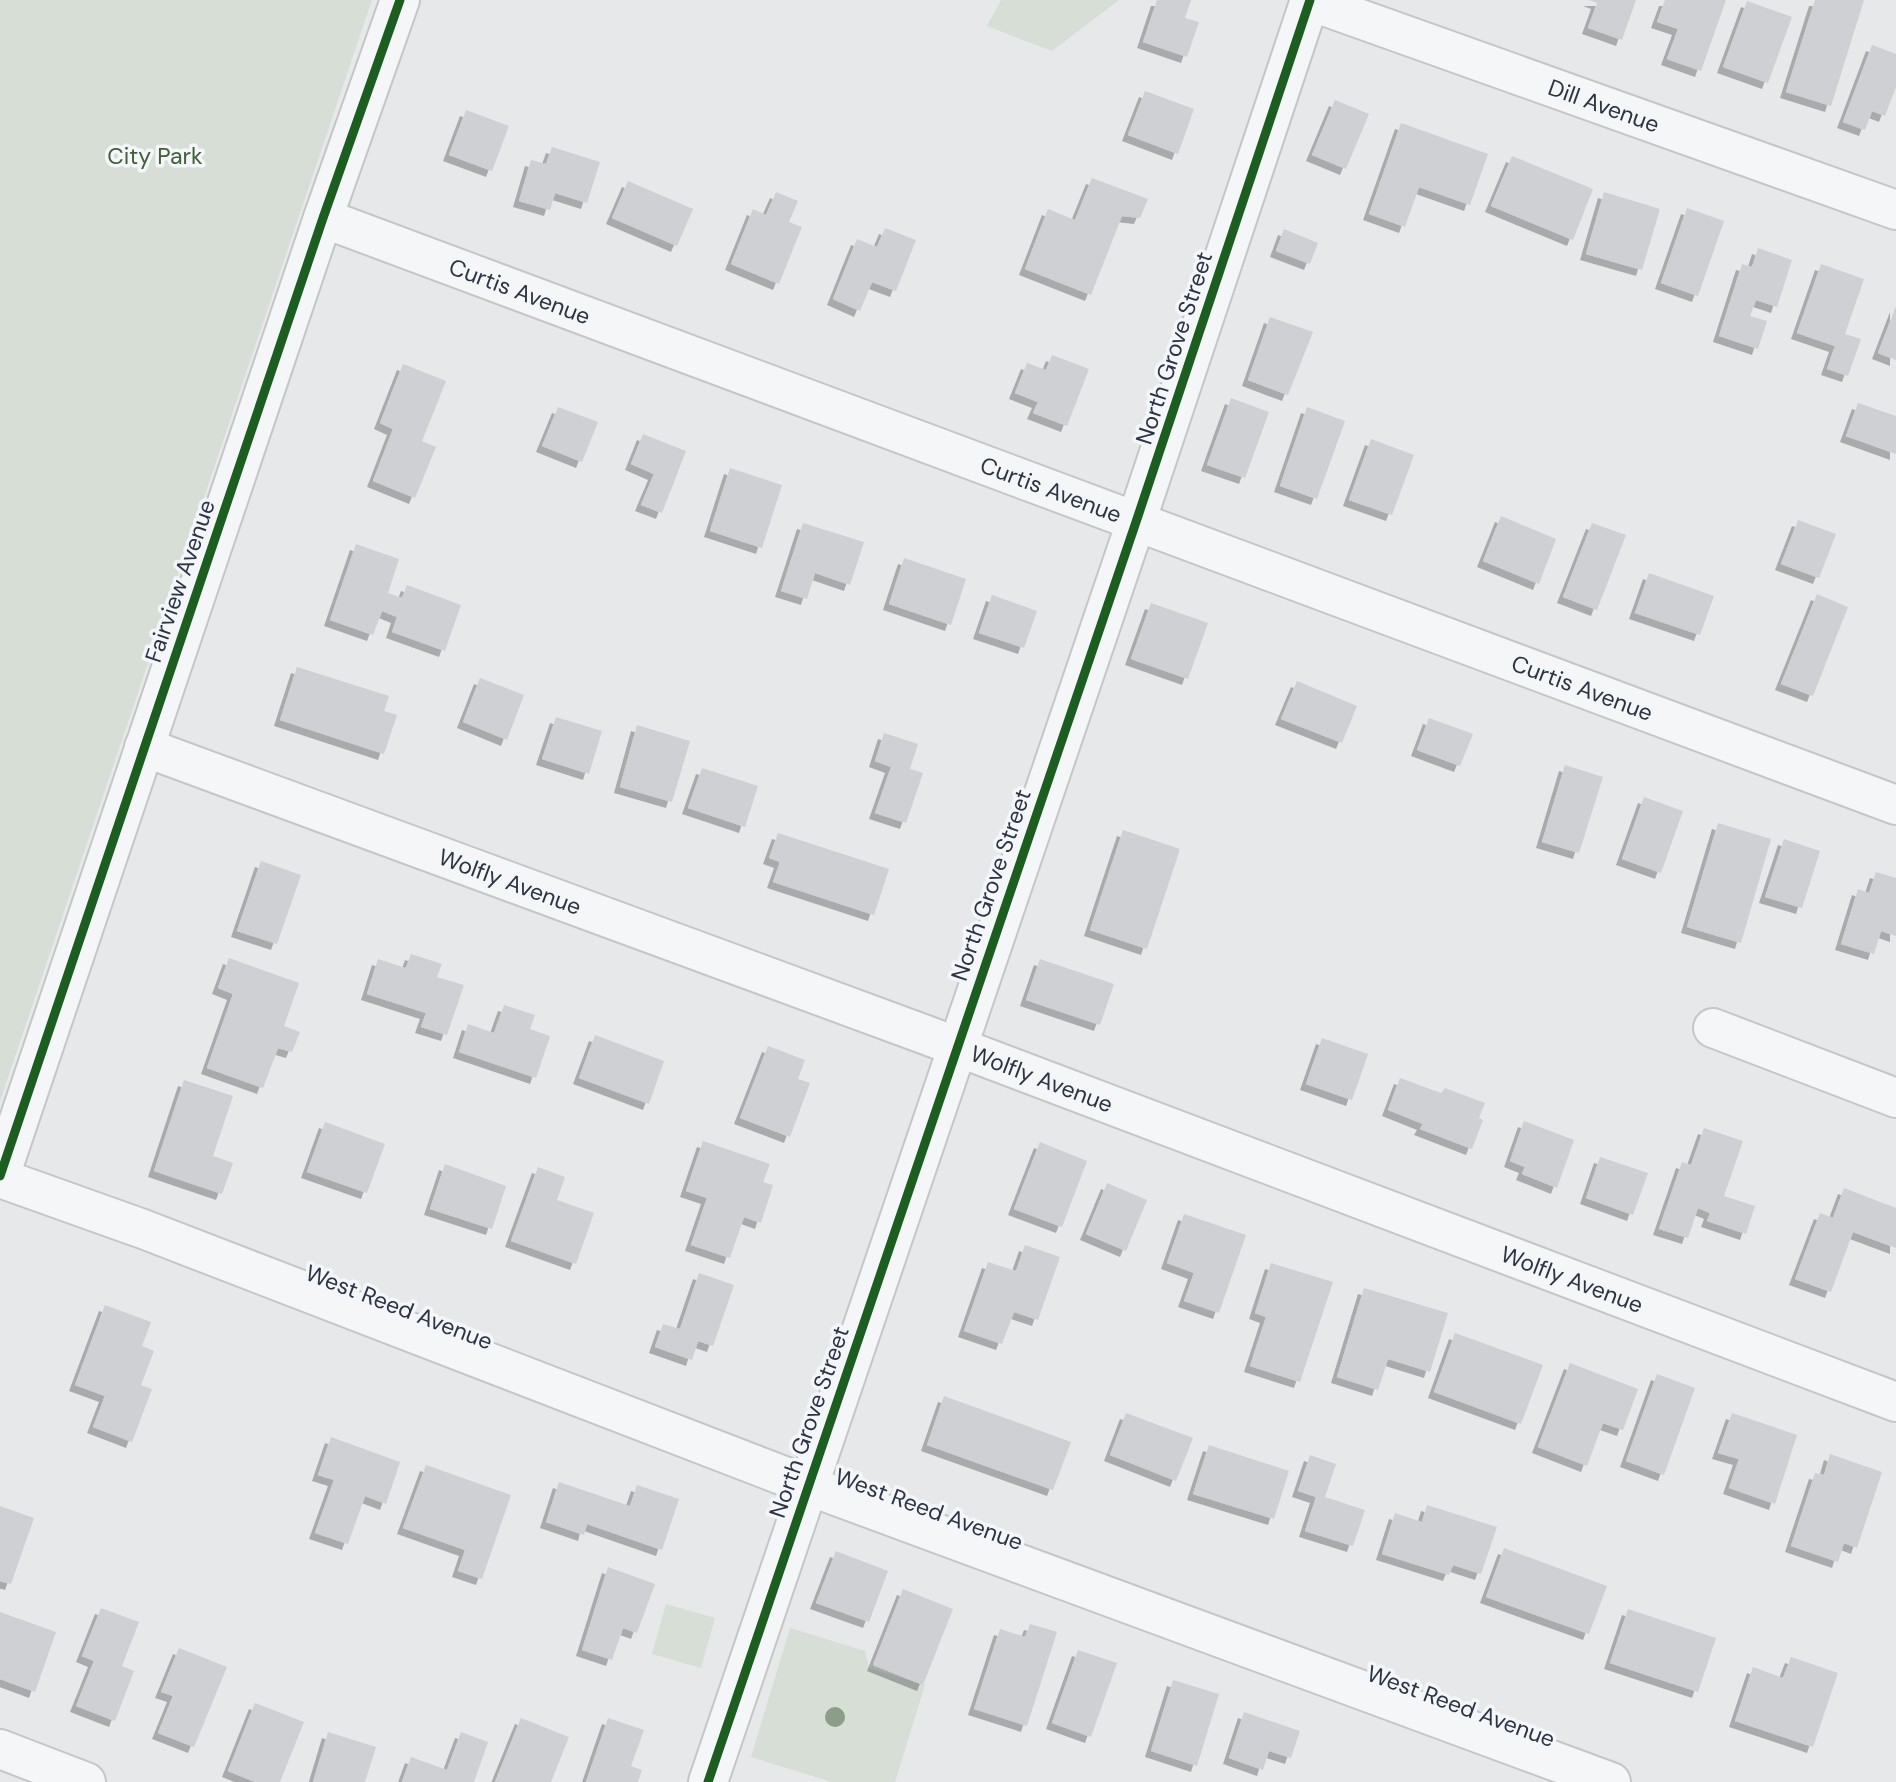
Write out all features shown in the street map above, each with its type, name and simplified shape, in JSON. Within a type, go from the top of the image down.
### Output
[{"type":"street","name":"Fairview Avenue","points":[[0,1177],[323,218],[400,0]]},
{"type":"street","name":"Dill Avenue","points":[[1310,1],[1896,210]]},
{"type":"street","name":"North Grove Street","points":[[708,1782],[1310,1]]},
{"type":"street","name":"Curtis Avenue","points":[[323,218],[1896,805]]},
{"type":"street","name":"Wolfly Avenue","points":[[144,747],[956,1047],[1896,1402]]},
{"type":"street","points":[[1713,1028],[1896,1098]]},
{"type":"street","name":"West Reed Avenue","points":[[0,1177],[143,1229],[807,1485],[1611,1782]]},
{"type":"street","points":[[0,1749],[86,1782]]},
{"type":"green space","name":"City Park","points":[[0,0],[372,0],[0,1101]]},
{"type":"green space","points":[[1001,0],[1119,0],[1052,51],[987,26]]},
{"type":"green space","points":[[666,1604],[715,1618],[701,1668],[652,1654]]},
{"type":"green space","points":[[790,1628],[865,1651],[869,1668],[925,1685],[895,1782],[832,1782],[751,1757]]},
{"type":"building","points":[[1157,0],[1191,0],[1185,18],[1199,22],[1187,57],[1143,42]]},
{"type":"building","points":[[1589,0],[1636,0],[1622,40],[1588,28],[1597,3]]},
{"type":"building","points":[[1665,0],[1726,0],[1701,71],[1667,59],[1678,29],[1657,22]]},
{"type":"building","points":[[1815,0],[1864,0],[1831,106],[1786,92]]},
{"type":"building","points":[[1747,1],[1792,17],[1768,83],[1723,67]]},
{"type":"building","points":[[1872,45],[1896,54],[1896,87],[1885,116],[1872,111],[1865,130],[1843,122]]},
{"type":"building","points":[[1145,91],[1194,109],[1178,154],[1128,135]]},
{"type":"building","points":[[1335,100],[1369,114],[1346,169],[1312,155]]},
{"type":"building","points":[[466,110],[509,126],[492,171],[449,155]]},
{"type":"building","points":[[1401,123],[1488,154],[1470,205],[1419,187],[1405,227],[1369,214]]},
{"type":"building","points":[[552,147],[600,162],[587,203],[555,193],[550,210],[519,201],[531,160],[546,164]]},
{"type":"building","points":[[1512,156],[1593,189],[1573,240],[1491,206]]},
{"type":"building","points":[[1092,178],[1148,199],[1140,218],[1122,216],[1091,295],[1025,269],[1048,209],[1075,220]]},
{"type":"building","points":[[628,181],[693,209],[677,246],[612,218]]},
{"type":"building","points":[[776,192],[798,201],[789,222],[802,227],[779,284],[731,264],[753,209],[766,215]]},
{"type":"building","points":[[1604,192],[1660,209],[1642,270],[1586,254]]},
{"type":"building","points":[[1687,208],[1724,221],[1698,296],[1661,283]]},
{"type":"building","points":[[885,228],[916,240],[896,291],[872,282],[860,311],[833,299],[857,239],[877,247]]},
{"type":"building","points":[[1284,229],[1318,243],[1310,264],[1276,251]]},
{"type":"building","points":[[1758,248],[1792,260],[1777,307],[1756,300],[1750,316],[1767,321],[1758,349],[1719,336],[1742,264],[1752,267]]},
{"type":"building","points":[[1821,264],[1864,279],[1845,334],[1861,339],[1848,376],[1827,369],[1835,346],[1797,333]]},
{"type":"building","points":[[1896,306],[1896,360],[1878,353]]},
{"type":"building","points":[[1270,317],[1313,332],[1288,395],[1248,380]]},
{"type":"building","points":[[1052,355],[1089,369],[1067,426],[1033,413],[1038,402],[1015,393],[1027,363],[1046,370]]},
{"type":"building","points":[[403,364],[446,381],[422,441],[436,447],[415,498],[373,481],[393,429],[380,423]]},
{"type":"building","points":[[1231,398],[1269,412],[1245,478],[1207,465]]},
{"type":"building","points":[[1858,403],[1896,416],[1896,454],[1846,436]]},
{"type":"building","points":[[558,407],[598,422],[582,462],[542,446]]},
{"type":"building","points":[[1307,407],[1345,421],[1317,499],[1280,486]]},
{"type":"building","points":[[643,434],[686,451],[662,513],[641,505],[654,474],[631,464]]},
{"type":"building","points":[[1371,439],[1414,455],[1392,515],[1349,500]]},
{"type":"building","points":[[730,468],[782,485],[762,548],[710,531]]},
{"type":"building","points":[[1501,516],[1556,539],[1539,584],[1483,561]]},
{"type":"building","points":[[1798,520],[1836,534],[1819,578],[1781,564]]},
{"type":"building","points":[[803,523],[864,542],[850,585],[815,573],[807,599],[781,591]]},
{"type":"building","points":[[1592,523],[1626,535],[1597,610],[1563,597]]},
{"type":"building","points":[[356,544],[399,559],[388,593],[402,598],[407,585],[461,605],[445,651],[392,632],[397,617],[382,611],[373,635],[330,620]]},
{"type":"building","points":[[904,558],[966,579],[951,625],[889,604]]},
{"type":"building","points":[[1649,573],[1714,596],[1700,635],[1635,613]]},
{"type":"building","points":[[1817,594],[1848,607],[1813,696],[1781,684]]},
{"type":"building","points":[[992,595],[1037,611],[1024,648],[979,633]]},
{"type":"building","points":[[1151,603],[1208,623],[1188,679],[1131,659]]},
{"type":"building","points":[[297,667],[389,696],[384,711],[397,715],[384,754],[280,720]]},
{"type":"building","points":[[480,678],[524,695],[507,740],[463,722]]},
{"type":"building","points":[[1297,681],[1357,706],[1342,743],[1281,719]]},
{"type":"building","points":[[556,717],[602,731],[589,774],[542,759]]},
{"type":"building","points":[[1429,718],[1473,734],[1460,766],[1417,750]]},
{"type":"building","points":[[637,725],[690,741],[672,802],[620,787]]},
{"type":"building","points":[[884,733],[918,744],[910,769],[923,773],[906,823],[875,813],[891,767],[875,761]]},
{"type":"building","points":[[1565,765],[1603,777],[1579,853],[1542,842]]},
{"type":"building","points":[[702,768],[758,786],[745,827],[688,808]]},
{"type":"building","points":[[1644,797],[1683,811],[1661,873],[1622,859]]},
{"type":"building","points":[[1718,823],[1771,839],[1741,943],[1687,927]]},
{"type":"building","points":[[1123,830],[1180,849],[1147,949],[1090,930]]},
{"type":"building","points":[[778,833],[889,869],[874,915],[773,882],[780,862],[769,858]]},
{"type":"building","points":[[1784,839],[1820,851],[1802,908],[1765,897]]},
{"type":"building","points":[[261,861],[301,875],[277,944],[237,931]]},
{"type":"building","points":[[1876,872],[1896,878],[1896,936],[1881,931],[1874,954],[1841,944],[1858,889],[1869,893]]},
{"type":"building","points":[[411,954],[442,964],[437,977],[464,985],[447,1035],[421,1027],[426,1013],[367,994],[378,959],[406,968]]},
{"type":"building","points":[[229,958],[299,983],[284,1026],[300,1032],[292,1052],[278,1048],[263,1088],[207,1068],[233,994],[218,988]]},
{"type":"building","points":[[1040,959],[1114,984],[1100,1025],[1026,1000]]},
{"type":"building","points":[[504,1005],[535,1015],[530,1029],[550,1036],[536,1078],[459,1052],[468,1024],[494,1033]]},
{"type":"building","points":[[595,1035],[664,1061],[649,1104],[579,1078]]},
{"type":"building","points":[[1322,1038],[1368,1054],[1352,1100],[1306,1084]]},
{"type":"building","points":[[768,1046],[805,1060],[798,1079],[810,1083],[790,1137],[740,1118]]},
{"type":"building","points":[[1400,1078],[1441,1093],[1445,1088],[1485,1103],[1479,1118],[1483,1120],[1472,1149],[1420,1129],[1423,1124],[1388,1110]]},
{"type":"building","points":[[184,1080],[233,1096],[213,1156],[233,1163],[222,1194],[154,1171]]},
{"type":"building","points":[[1524,1121],[1574,1140],[1557,1188],[1522,1174],[1525,1167],[1510,1161]]},
{"type":"building","points":[[325,1122],[385,1144],[367,1193],[307,1172]]},
{"type":"building","points":[[1704,1128],[1743,1141],[1724,1196],[1755,1206],[1746,1234],[1707,1221],[1710,1213],[1698,1208],[1688,1238],[1659,1229],[1682,1162],[1691,1165]]},
{"type":"building","points":[[703,1141],[770,1164],[763,1182],[773,1185],[761,1223],[744,1217],[730,1258],[691,1245],[707,1198],[686,1191]]},
{"type":"building","points":[[1040,1142],[1087,1161],[1062,1227],[1014,1209]]},
{"type":"building","points":[[1600,1157],[1648,1173],[1633,1215],[1586,1198]]},
{"type":"building","points":[[445,1164],[506,1186],[492,1229],[430,1209]]},
{"type":"building","points":[[538,1167],[565,1177],[557,1200],[594,1213],[576,1264],[511,1241]]},
{"type":"building","points":[[1107,1183],[1147,1200],[1126,1251],[1086,1234]]},
{"type":"building","points":[[1844,1188],[1896,1208],[1896,1248],[1853,1232],[1831,1292],[1795,1279],[1820,1213],[1833,1218]]},
{"type":"building","points":[[1184,1214],[1246,1235],[1219,1313],[1184,1301],[1194,1273],[1167,1263]]},
{"type":"building","points":[[1025,1245],[1060,1257],[1038,1320],[1014,1312],[1002,1344],[964,1331],[988,1262],[1016,1271]]},
{"type":"building","points":[[1271,1263],[1333,1282],[1300,1382],[1250,1366],[1266,1317],[1255,1313]]},
{"type":"building","points":[[699,1273],[734,1285],[713,1346],[698,1341],[692,1360],[655,1347],[663,1324],[680,1329]]},
{"type":"building","points":[[1364,1288],[1448,1313],[1430,1372],[1388,1359],[1378,1390],[1337,1377]]},
{"type":"building","points":[[105,1305],[151,1322],[142,1346],[154,1351],[141,1385],[152,1389],[132,1442],[93,1427],[105,1396],[75,1385]]},
{"type":"building","points":[[1455,1333],[1543,1365],[1521,1424],[1434,1392]]},
{"type":"building","points":[[1570,1363],[1638,1389],[1623,1430],[1603,1423],[1587,1466],[1538,1447]]},
{"type":"building","points":[[1657,1374],[1695,1388],[1664,1475],[1626,1461]]},
{"type":"building","points":[[944,1396],[1071,1442],[1053,1490],[927,1445]]},
{"type":"building","points":[[1126,1413],[1193,1438],[1176,1481],[1110,1455]]},
{"type":"building","points":[[1732,1413],[1797,1435],[1775,1504],[1729,1488],[1739,1459],[1718,1453]]},
{"type":"building","points":[[331,1437],[400,1462],[386,1504],[365,1496],[348,1544],[315,1533],[334,1480],[318,1475]]},
{"type":"building","points":[[1209,1445],[1289,1471],[1274,1519],[1193,1494]]},
{"type":"building","points":[[1830,1454],[1882,1472],[1857,1548],[1844,1543],[1838,1562],[1791,1546],[1815,1473],[1824,1475]]},
{"type":"building","points":[[1310,1455],[1336,1464],[1325,1497],[1365,1510],[1353,1546],[1305,1531],[1316,1497],[1298,1491]]},
{"type":"building","points":[[426,1465],[511,1495],[482,1579],[458,1571],[465,1550],[403,1528]]},
{"type":"building","points":[[559,1482],[630,1506],[637,1485],[679,1499],[662,1550],[587,1524],[584,1535],[546,1522]]},
{"type":"building","points":[[1427,1505],[1497,1527],[1481,1574],[1453,1565],[1449,1575],[1382,1554],[1395,1513],[1422,1522]]},
{"type":"building","points":[[0,1506],[34,1518],[11,1584],[0,1581]]},
{"type":"building","points":[[1504,1548],[1607,1586],[1589,1634],[1486,1597]]},
{"type":"building","points":[[836,1551],[888,1571],[869,1622],[816,1603]]},
{"type":"building","points":[[608,1567],[655,1584],[637,1633],[623,1628],[612,1660],[582,1650]]},
{"type":"building","points":[[903,1589],[953,1609],[923,1685],[873,1665]]},
{"type":"building","points":[[101,1608],[139,1622],[122,1666],[134,1671],[115,1721],[76,1706],[94,1661],[82,1656]]},
{"type":"building","points":[[1628,1609],[1716,1638],[1698,1692],[1610,1663]]},
{"type":"building","points":[[0,1612],[56,1632],[35,1692],[0,1679]]},
{"type":"building","points":[[1030,1624],[1057,1632],[1027,1726],[974,1709],[1000,1629],[1025,1637]]},
{"type":"building","points":[[179,1648],[227,1667],[194,1747],[158,1733],[173,1696],[161,1692]]},
{"type":"building","points":[[1078,1650],[1117,1663],[1091,1737],[1052,1723]]},
{"type":"building","points":[[1791,1657],[1838,1673],[1813,1747],[1735,1721],[1753,1667],[1783,1678]]},
{"type":"building","points":[[1173,1680],[1219,1694],[1197,1766],[1151,1751]]},
{"type":"building","points":[[255,1703],[304,1722],[280,1782],[255,1782],[228,1771]]},
{"type":"building","points":[[1244,1712],[1300,1731],[1291,1758],[1269,1751],[1263,1770],[1229,1758]]},
{"type":"building","points":[[521,1718],[569,1737],[551,1782],[495,1782]]},
{"type":"building","points":[[608,1718],[644,1730],[631,1766],[642,1770],[638,1782],[586,1782]]},
{"type":"building","points":[[328,1732],[376,1747],[365,1782],[313,1782]]},
{"type":"building","points":[[461,1732],[488,1742],[474,1782],[402,1782],[411,1757],[447,1770]]},
{"type":"cycle path","points":[[0,1176],[323,218],[400,0]]},
{"type":"cycle path","points":[[708,1782],[1136,522],[1310,0]]}]
